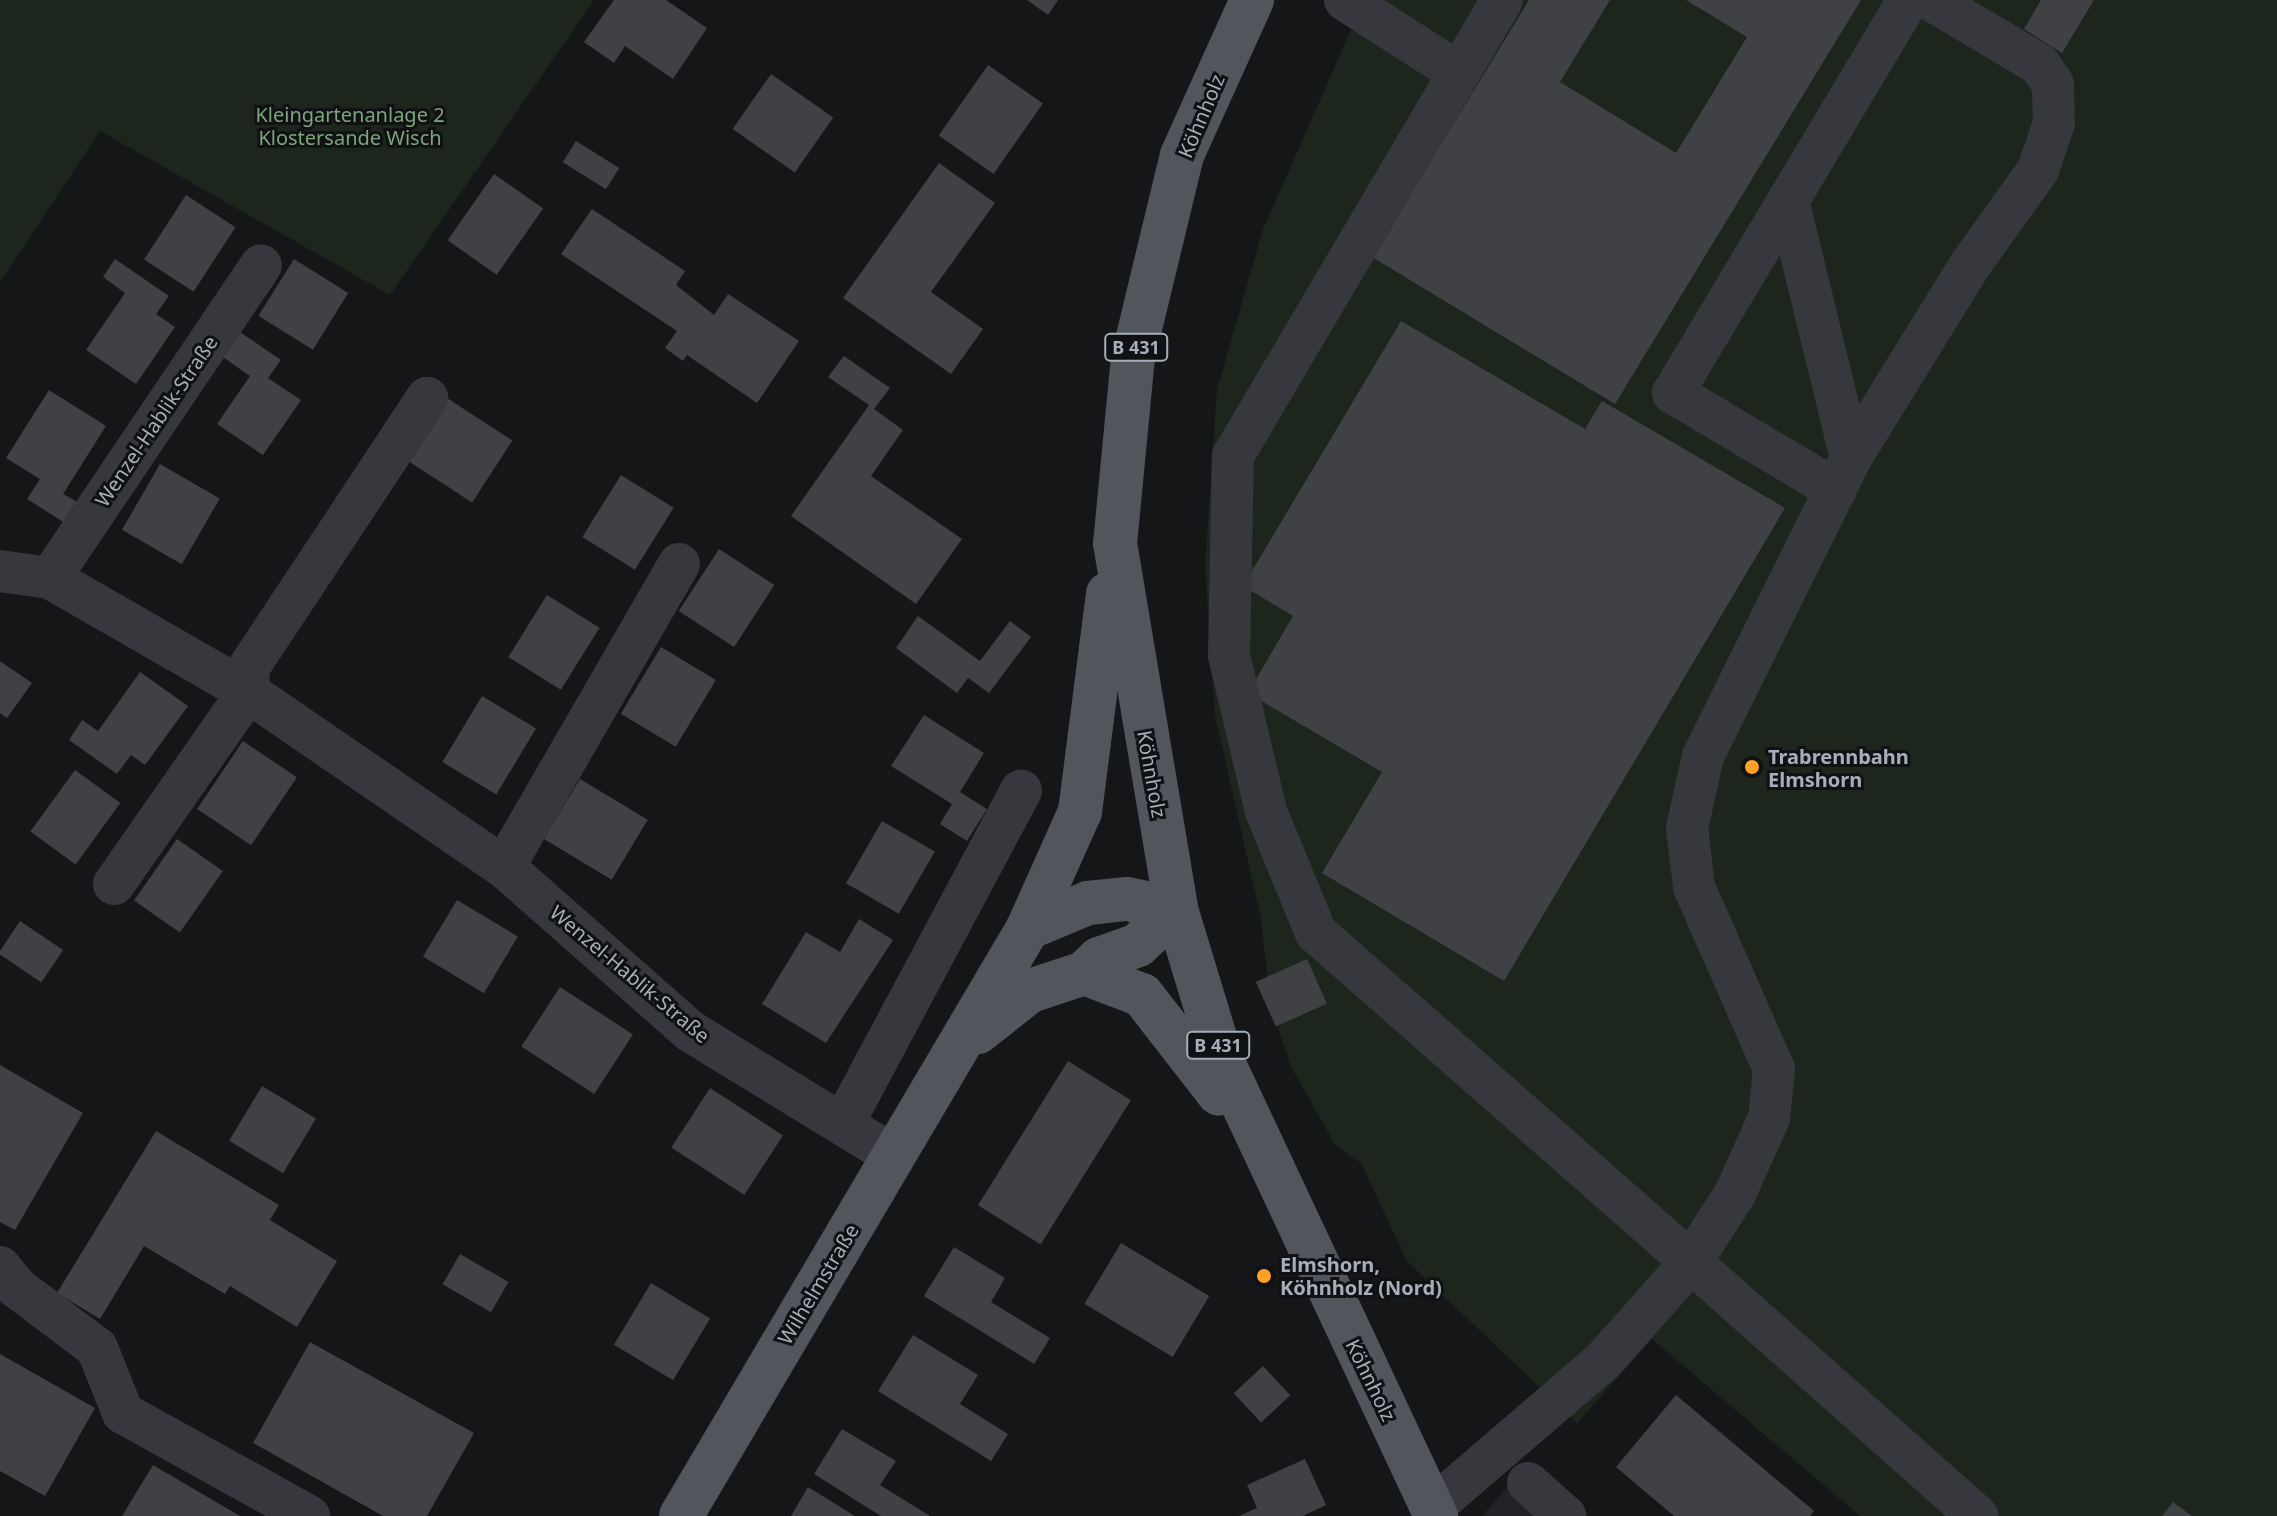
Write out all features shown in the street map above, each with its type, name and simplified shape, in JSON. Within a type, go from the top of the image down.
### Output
[{"type":"main road","name":"Köhnholz","points":[[1252,0],[1182,155],[1133,357],[1115,543],[1176,909],[1222,1060],[1273,1176],[1434,1512]]},
{"type":"main road","name":"Wilhelmstraße","points":[[681,1516],[1028,928],[1080,812],[1115,543]]},
{"type":"main road","points":[[1028,928],[1088,903],[1127,899],[1176,909]]},
{"type":"main road","name":"Wilhelmstraße","points":[[955,1051],[1030,991],[1084,973],[1099,959],[1138,945],[1176,909]]},
{"type":"main road","points":[[1084,973],[1142,995],[1193,1054],[1273,1176]]},
{"type":"street","points":[[1345,0],[1459,73]]},
{"type":"street","points":[[1502,0],[1233,456],[1229,656],[1266,811],[1316,933],[1977,1516]]},
{"type":"street","points":[[1844,474],[1673,393],[1908,0]]},
{"type":"street","points":[[1434,1512],[1604,1360],[1691,1262],[1735,1194],[1769,1118],[1774,1069],[1694,887],[1687,828],[1703,756],[1844,474],[1970,265],[2038,170],[2054,123],[2053,84],[2039,64],[1931,0]]},
{"type":"street","points":[[1788,200],[1844,474]]},
{"type":"street","name":"Wenzel-Hablik-Straße","points":[[50,578],[261,265]]},
{"type":"street","points":[[114,884],[248,692],[249,667],[427,398]]},
{"type":"street","points":[[504,867],[679,564]]},
{"type":"street","name":"Wenzel-Hablik-Straße","points":[[0,571],[50,578],[248,692],[504,867],[690,1031],[894,1156]]},
{"type":"street","points":[[843,1124],[1021,791]]},
{"type":"street","points":[[0,1267],[16,1287],[97,1348],[123,1413],[309,1516]]},
{"type":"street","points":[[1528,1483],[1565,1516]]},
{"type":"shaded area","points":[[1510,1484],[1545,1516],[1482,1516]]},
{"type":"green space","name":"Kleingartenanlage 2 Klostersande Wisch","points":[[0,0],[594,0],[390,295],[100,131],[0,282]]},
{"type":"green space","name":"Trabrennbahn Elmshorn","points":[[1364,0],[2277,0],[2277,1516],[1860,1516],[1652,1339],[1577,1423],[1407,1261],[1361,1163],[1336,1146],[1290,1065],[1270,1001],[1261,918],[1215,715],[1205,566],[1217,390],[1262,232]]},
{"type":"building","points":[[614,0],[666,0],[707,28],[673,79],[625,46],[614,63],[584,42]]},
{"type":"building","points":[[1027,0],[1058,0],[1048,15]]},
{"type":"building","points":[[1529,0],[1610,0],[1560,82],[1676,153],[1747,37],[1686,0],[1861,0],[1615,404],[1372,257]]},
{"type":"building","points":[[2041,0],[2094,0],[2062,53],[2024,29]]},
{"type":"building","points":[[988,65],[1043,103],[994,174],[939,135]]},
{"type":"building","points":[[771,74],[833,118],[795,172],[733,129]]},
{"type":"building","points":[[576,141],[619,168],[606,189],[563,162]]},
{"type":"building","points":[[939,163],[995,203],[931,292],[983,329],[951,374],[843,298]]},
{"type":"building","points":[[494,174],[543,208],[497,275],[448,240]]},
{"type":"building","points":[[186,195],[235,227],[194,292],[144,260]]},
{"type":"building","points":[[592,209],[685,271],[676,285],[714,315],[728,294],[799,341],[757,403],[687,355],[683,361],[665,348],[677,331],[561,254]]},
{"type":"building","points":[[115,259],[169,296],[156,314],[175,327],[136,384],[86,350],[125,293],[103,277]]},
{"type":"building","points":[[294,259],[348,293],[313,350],[258,316]]},
{"type":"building","points":[[1401,321],[1585,429],[1602,401],[1785,508],[1504,981],[1322,873],[1382,772],[1248,693],[1293,616],[1243,586]]},
{"type":"building","points":[[234,328],[281,360],[268,378],[301,400],[263,455],[217,424],[250,376],[217,353]]},
{"type":"building","points":[[844,356],[890,388],[874,409],[903,430],[871,476],[962,539],[916,604],[791,516],[869,405],[828,377]]},
{"type":"building","points":[[49,390],[106,426],[63,494],[81,504],[68,525],[27,499],[40,479],[6,458]]},
{"type":"building","points":[[447,398],[512,440],[472,503],[407,460]]},
{"type":"building","points":[[160,464],[220,498],[182,564],[122,530]]},
{"type":"building","points":[[621,475],[674,508],[635,570],[582,537]]},
{"type":"building","points":[[719,549],[774,585],[734,647],[679,611]]},
{"type":"building","points":[[547,595],[600,628],[561,690],[508,657]]},
{"type":"building","points":[[918,616],[980,661],[1010,621],[1031,637],[989,693],[968,678],[957,693],[896,648]]},
{"type":"building","points":[[661,647],[716,680],[676,747],[621,714]]},
{"type":"building","points":[[0,661],[32,683],[7,718],[0,713]]},
{"type":"building","points":[[140,672],[188,706],[145,765],[131,755],[117,774],[69,740],[82,720],[98,731]]},
{"type":"building","points":[[482,696],[536,728],[496,794],[442,762]]},
{"type":"building","points":[[924,715],[984,753],[960,792],[987,809],[967,841],[940,824],[952,804],[891,766]]},
{"type":"building","points":[[243,741],[297,777],[251,845],[197,809]]},
{"type":"building","points":[[75,770],[120,803],[76,864],[30,831]]},
{"type":"building","points":[[580,779],[648,820],[612,880],[544,839]]},
{"type":"building","points":[[882,821],[935,852],[899,914],[846,883]]},
{"type":"building","points":[[177,839],[223,871],[180,933],[134,900]]},
{"type":"building","points":[[457,900],[518,937],[484,993],[423,957]]},
{"type":"building","points":[[859,919],[893,940],[826,1043],[762,1004],[806,932],[840,952]]},
{"type":"building","points":[[20,921],[63,950],[41,982],[0,955]]},
{"type":"building","points":[[1307,959],[1327,1004],[1276,1027],[1256,982]]},
{"type":"building","points":[[560,987],[633,1034],[594,1094],[521,1047]]},
{"type":"building","points":[[1068,1061],[1131,1100],[1041,1244],[978,1205]]},
{"type":"building","points":[[0,1065],[83,1113],[15,1230],[0,1222]]},
{"type":"building","points":[[262,1086],[316,1118],[283,1173],[229,1141]]},
{"type":"building","points":[[710,1088],[783,1135],[744,1195],[671,1148]]},
{"type":"building","points":[[156,1131],[279,1205],[270,1220],[337,1261],[297,1327],[230,1286],[225,1294],[144,1246],[100,1319],[57,1293]]},
{"type":"building","points":[[1121,1243],[1209,1296],[1173,1357],[1084,1304]]},
{"type":"building","points":[[954,1247],[1005,1278],[991,1302],[1050,1338],[1034,1364],[924,1296]]},
{"type":"building","points":[[460,1254],[508,1282],[491,1312],[442,1284]]},
{"type":"building","points":[[651,1283],[710,1319],[673,1380],[614,1345]]},
{"type":"building","points":[[913,1335],[978,1375],[960,1404],[1008,1434],[991,1461],[878,1391]]},
{"type":"building","points":[[310,1342],[474,1433],[427,1516],[383,1516],[253,1443]]},
{"type":"building","points":[[0,1354],[95,1408],[45,1496],[0,1471]]},
{"type":"building","points":[[1263,1366],[1290,1395],[1261,1423],[1234,1393]]},
{"type":"building","points":[[1676,1395],[1814,1511],[1810,1516],[1674,1516],[1616,1467]]},
{"type":"building","points":[[842,1429],[896,1461],[880,1485],[930,1516],[881,1516],[814,1474]]},
{"type":"building","points":[[1305,1459],[1326,1505],[1303,1516],[1239,1516],[1257,1508],[1247,1485]]},
{"type":"building","points":[[153,1465],[240,1516],[122,1516]]},
{"type":"building","points":[[808,1487],[855,1516],[791,1516]]},
{"type":"building","points":[[2173,1502],[2192,1516],[2162,1516]]},
{"type":"place","name":"Trabrennbahn Elmshorn","points":[[1752,767]]},
{"type":"place","name":"Elmshorn, Köhnholz (Nord)","points":[[1264,1276]]}]
